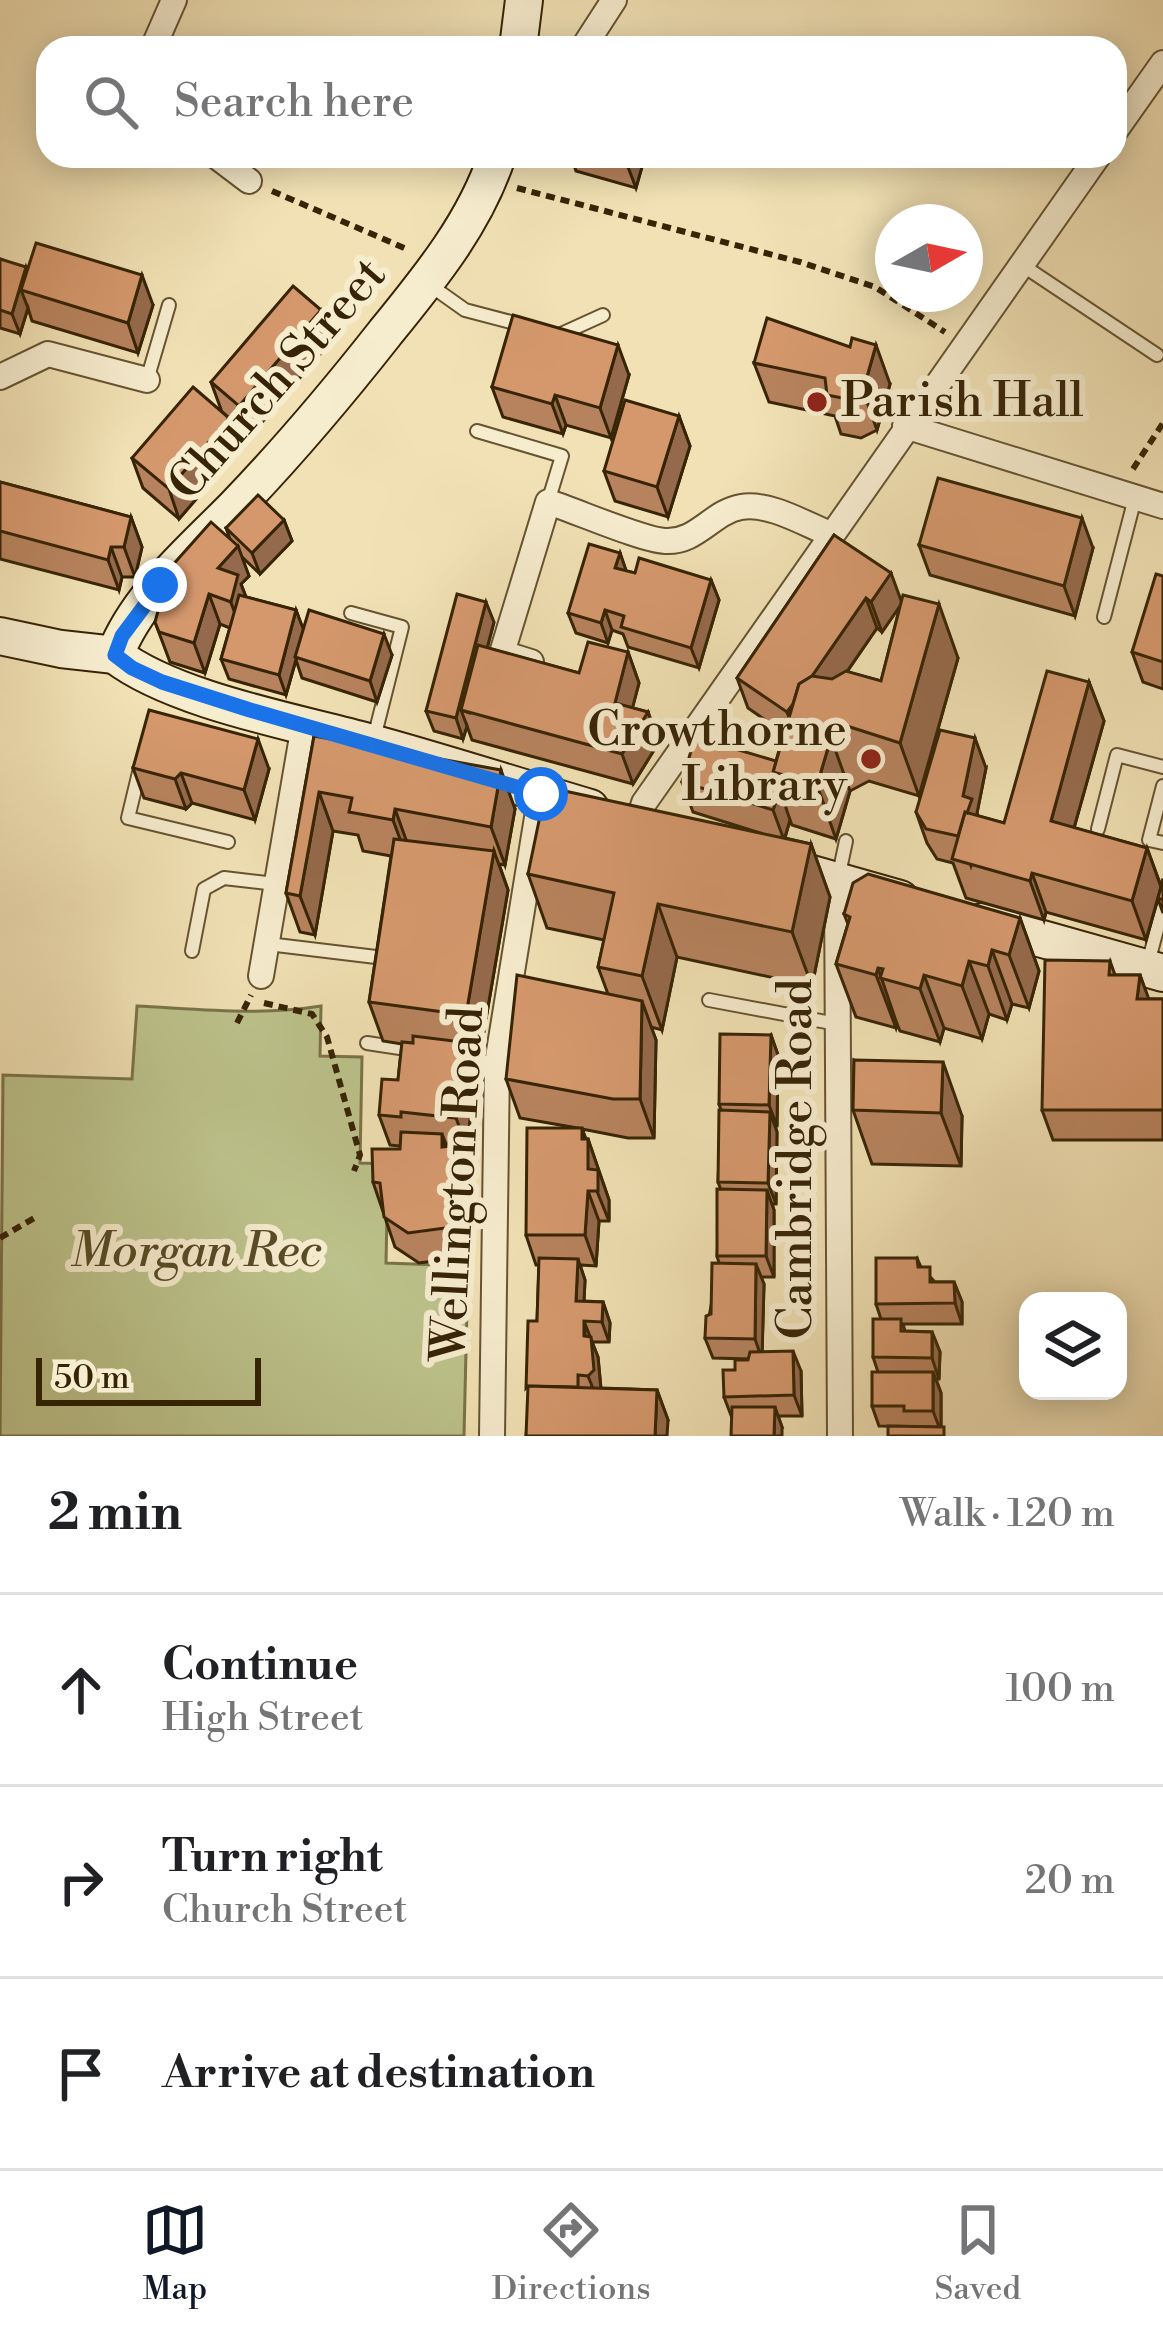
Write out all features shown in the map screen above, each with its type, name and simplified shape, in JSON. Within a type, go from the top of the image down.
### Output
[{"type":"street","points":[[158,36],[174,0]]},
{"type":"street","points":[[520,36],[524,0]]},
{"type":"street","points":[[591,36],[614,0]]},
{"type":"street","points":[[1127,114],[1163,63]]},
{"type":"street","points":[[232,168],[249,181]]},
{"type":"street","name":"Church Street","points":[[115,655],[122,636],[160,585],[305,434],[433,273],[493,168]]},
{"type":"street","points":[[638,822],[644,803],[1090,168]]},
{"type":"street","points":[[0,377],[48,354],[147,380]]},
{"type":"street","points":[[905,426],[1163,506]]},
{"type":"street","points":[[556,670],[502,653],[548,502],[664,541],[697,535],[743,506],[763,508],[830,534]]},
{"type":"street","points":[[0,636],[115,655],[159,693],[247,718],[304,725],[373,743],[680,835]]},
{"type":"street","points":[[261,976],[304,725]]},
{"type":"street","name":"Wellington Road","points":[[492,1436],[496,1064],[541,794]]},
{"type":"street","points":[[743,854],[1155,971]]},
{"type":"street","name":"Cambridge Road","points":[[837,881],[840,1436]]},
{"type":"lane","points":[[1021,265],[1157,355]]},
{"type":"lane","points":[[433,273],[465,310],[562,336],[603,315]]},
{"type":"lane","points":[[147,380],[169,305]]},
{"type":"lane","points":[[477,431],[562,456],[548,502]]},
{"type":"lane","points":[[1104,617],[1126,495]]},
{"type":"lane","points":[[351,613],[402,628],[373,743]]},
{"type":"lane","points":[[145,750],[128,818],[228,842]]},
{"type":"lane","points":[[1098,829],[1118,755],[1163,767]]},
{"type":"lane","points":[[1163,786],[1149,840],[1163,843]]},
{"type":"lane","points":[[837,881],[846,842]]},
{"type":"lane","points":[[192,951],[204,889],[224,878],[276,884]]},
{"type":"lane","points":[[1155,971],[1163,907]]},
{"type":"lane","points":[[266,944],[376,957]]},
{"type":"lane","points":[[709,1000],[838,1024]]},
{"type":"lane","points":[[367,1042],[496,1064]]},
{"type":"path","points":[[493,168],[875,287],[963,344]]},
{"type":"path","points":[[249,181],[433,273]]},
{"type":"path","points":[[1126,495],[1163,423]]},
{"type":"path","points":[[249,1000],[312,1014],[327,1037],[360,1155],[354,1171]]},
{"type":"path","points":[[440,1153],[495,1151]]},
{"type":"path","points":[[360,1155],[374,1155]]},
{"type":"path","points":[[0,1238],[37,1217]]},
{"type":"green space","name":"Morgan Rec","points":[[137,1006],[252,1011],[321,1006],[320,1056],[362,1057],[360,1163],[388,1164],[386,1263],[468,1266],[464,1436],[0,1436],[3,1075],[132,1079]]},
{"type":"building","points":[[36,243],[142,275],[128,323],[21,290]]},
{"type":"building","points":[[0,259],[26,267],[12,314],[0,310]]},
{"type":"building","points":[[293,286],[321,310],[239,406],[211,382]]},
{"type":"building","points":[[513,315],[618,345],[600,408],[555,395],[552,404],[492,387]]},
{"type":"building","points":[[767,318],[850,347],[852,338],[876,345],[863,391],[847,399],[827,395],[825,378],[754,363]]},
{"type":"building","points":[[193,387],[229,418],[169,489],[132,458]]},
{"type":"building","points":[[625,400],[679,416],[657,487],[604,471]]},
{"type":"building","points":[[938,478],[1082,518],[1064,586],[919,545]]},
{"type":"building","points":[[0,482],[131,517],[124,547],[111,547],[108,560],[0,531]]},
{"type":"building","points":[[258,495],[284,520],[252,553],[226,528]]},
{"type":"building","points":[[211,522],[238,546],[218,568],[238,575],[231,602],[209,594],[194,643],[159,632],[155,622],[170,568]]},
{"type":"building","points":[[834,535],[891,573],[871,602],[866,598],[812,676],[799,684],[787,712],[737,678]]},
{"type":"building","points":[[589,544],[620,553],[615,568],[635,573],[639,558],[711,580],[691,648],[621,627],[624,616],[605,610],[601,623],[568,613]]},
{"type":"building","points":[[1156,574],[1163,576],[1163,662],[1132,652]]},
{"type":"building","points":[[457,594],[486,602],[456,718],[426,711]]},
{"type":"building","points":[[239,595],[296,610],[279,675],[221,659]]},
{"type":"building","points":[[903,595],[939,604],[900,743],[850,727],[831,738],[817,785],[773,772],[799,684],[812,676],[832,679],[846,671],[881,681]]},
{"type":"building","points":[[309,610],[384,634],[370,681],[295,657]]},
{"type":"building","points":[[588,642],[628,652],[615,703],[648,712],[622,754],[461,710],[478,645],[579,673]]},
{"type":"building","points":[[1047,671],[1089,682],[1051,821],[1147,848],[1132,901],[1032,873],[1030,881],[952,859],[965,812],[1004,823]]},
{"type":"building","points":[[149,710],[258,739],[244,790],[181,773],[175,779],[133,768]]},
{"type":"building","points":[[940,730],[975,738],[963,796],[972,799],[958,836],[926,829],[916,812]]},
{"type":"building","points":[[314,736],[501,770],[491,827],[395,809],[393,820],[349,812],[352,798],[319,792],[300,896],[286,893]]},
{"type":"building","points":[[695,737],[776,761],[773,772],[780,790],[773,810],[682,782]]},
{"type":"building","points":[[546,787],[811,844],[792,932],[658,904],[642,976],[598,967],[614,893],[528,874]]},
{"type":"building","points":[[394,839],[494,851],[466,1015],[369,1002]]},
{"type":"building","points":[[868,874],[1020,918],[1009,955],[992,950],[988,966],[969,961],[962,986],[924,975],[920,989],[880,978],[883,969],[878,968],[876,975],[836,964],[850,917],[844,914],[853,883]]},
{"type":"building","points":[[1045,960],[1110,961],[1109,975],[1140,975],[1137,999],[1163,999],[1163,1110],[1042,1110]]},
{"type":"building","points":[[517,975],[642,1001],[640,1099],[613,1099],[506,1079]]},
{"type":"building","points":[[720,1034],[771,1035],[769,1105],[719,1104]]},
{"type":"building","points":[[413,1036],[454,1041],[454,1051],[463,1052],[456,1118],[401,1112],[401,1117],[379,1115],[382,1079],[398,1080],[402,1042],[413,1043]]},
{"type":"building","points":[[854,1060],[943,1062],[941,1113],[853,1110]]},
{"type":"building","points":[[719,1110],[770,1112],[768,1183],[718,1182]]},
{"type":"building","points":[[527,1128],[582,1128],[582,1139],[588,1139],[588,1169],[598,1170],[598,1191],[588,1191],[585,1235],[526,1235]]},
{"type":"building","points":[[401,1132],[442,1134],[442,1147],[450,1146],[453,1227],[408,1233],[384,1217],[380,1183],[373,1182],[372,1149],[400,1149]]},
{"type":"building","points":[[717,1189],[767,1190],[766,1256],[717,1256]]},
{"type":"building","points":[[539,1258],[578,1259],[576,1301],[603,1302],[602,1322],[584,1321],[584,1336],[591,1337],[594,1370],[588,1376],[578,1375],[578,1387],[526,1388],[528,1321],[537,1321]]},
{"type":"building","points":[[876,1258],[917,1258],[918,1267],[930,1267],[930,1282],[954,1282],[955,1303],[876,1304]]},
{"type":"building","points":[[712,1263],[756,1264],[755,1339],[705,1338],[706,1316],[711,1314]]},
{"type":"building","points":[[873,1319],[901,1319],[901,1331],[932,1332],[932,1358],[873,1357]]},
{"type":"building","points":[[793,1351],[794,1395],[724,1397],[723,1370],[735,1370],[735,1360],[748,1360],[750,1352]]},
{"type":"building","points":[[872,1372],[933,1372],[933,1411],[872,1406]]},
{"type":"building","points":[[528,1386],[657,1390],[655,1436],[526,1436]]},
{"type":"building","points":[[732,1407],[775,1407],[774,1436],[731,1436]]},
{"type":"building","points":[[888,1426],[944,1427],[944,1436],[888,1436]]},
{"type":"place","name":"Parish Hall","points":[[817,402]]},
{"type":"place","name":"Crowthorne Library","points":[[871,759]]},
{"type":"route","points":[[160,585],[122,636],[115,655],[132,668],[250,710],[541,794]]}]
